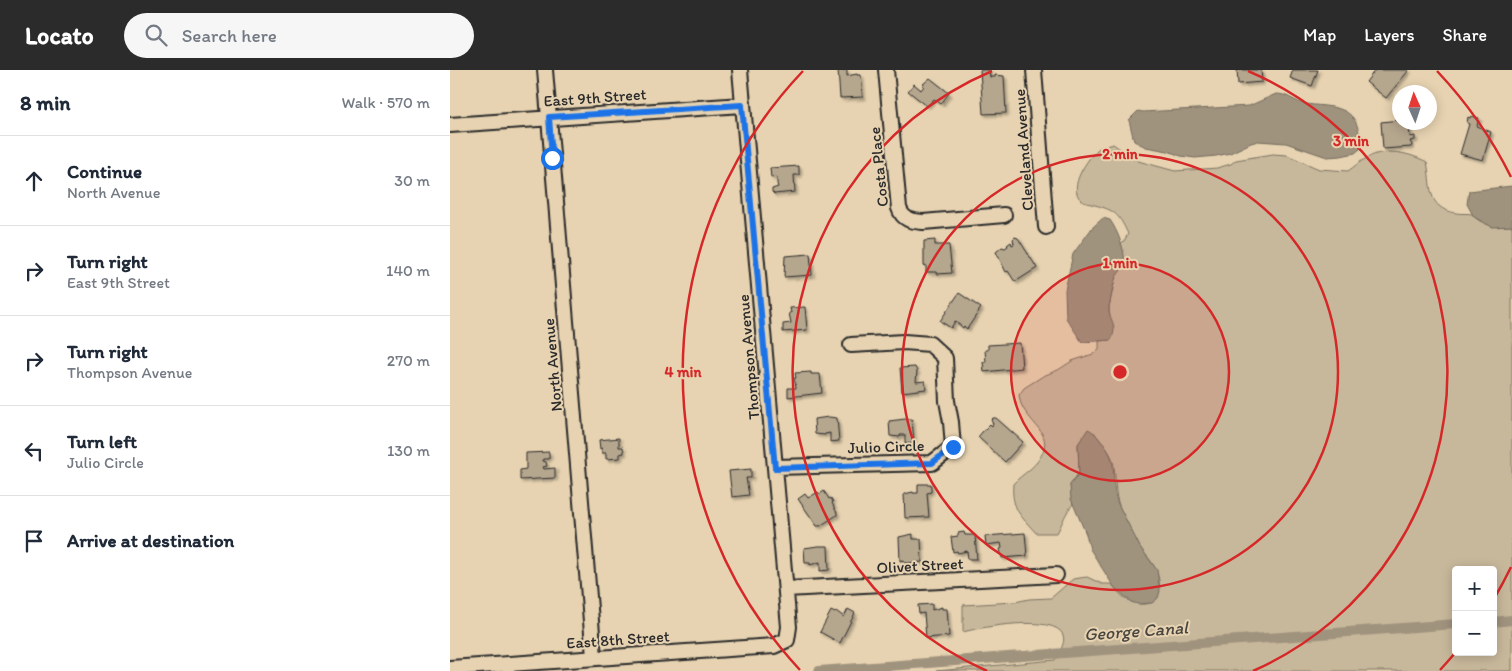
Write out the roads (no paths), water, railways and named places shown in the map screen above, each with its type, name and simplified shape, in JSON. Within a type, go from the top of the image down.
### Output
[{"type":"street","name":"North Avenue","points":[[545,70],[594,658]]},
{"type":"street","name":"Thompson Avenue","points":[[740,70],[786,589],[789,627],[787,640]]},
{"type":"street","name":"Costa Place","points":[[886,70],[901,215],[911,221],[923,222],[1004,215]]},
{"type":"street","name":"Cleveland Avenue","points":[[1034,70],[1046,227]]},
{"type":"street","name":"East 9th Street","points":[[450,125],[742,105]]},
{"type":"street","name":"Julio Circle","points":[[775,468],[932,463],[953,447],[952,422],[947,401],[945,358],[930,344],[904,342],[851,344]]},
{"type":"street","name":"Olivet Street","points":[[786,589],[1056,575]]},
{"type":"street","name":"East 8th Street","points":[[450,668],[774,646],[787,640]]},
{"type":"waterway","name":"George Canal","points":[[1497,622],[1512,620]]},
{"type":"waterway","name":"George Canal","points":[[819,671],[1452,624]]}]
